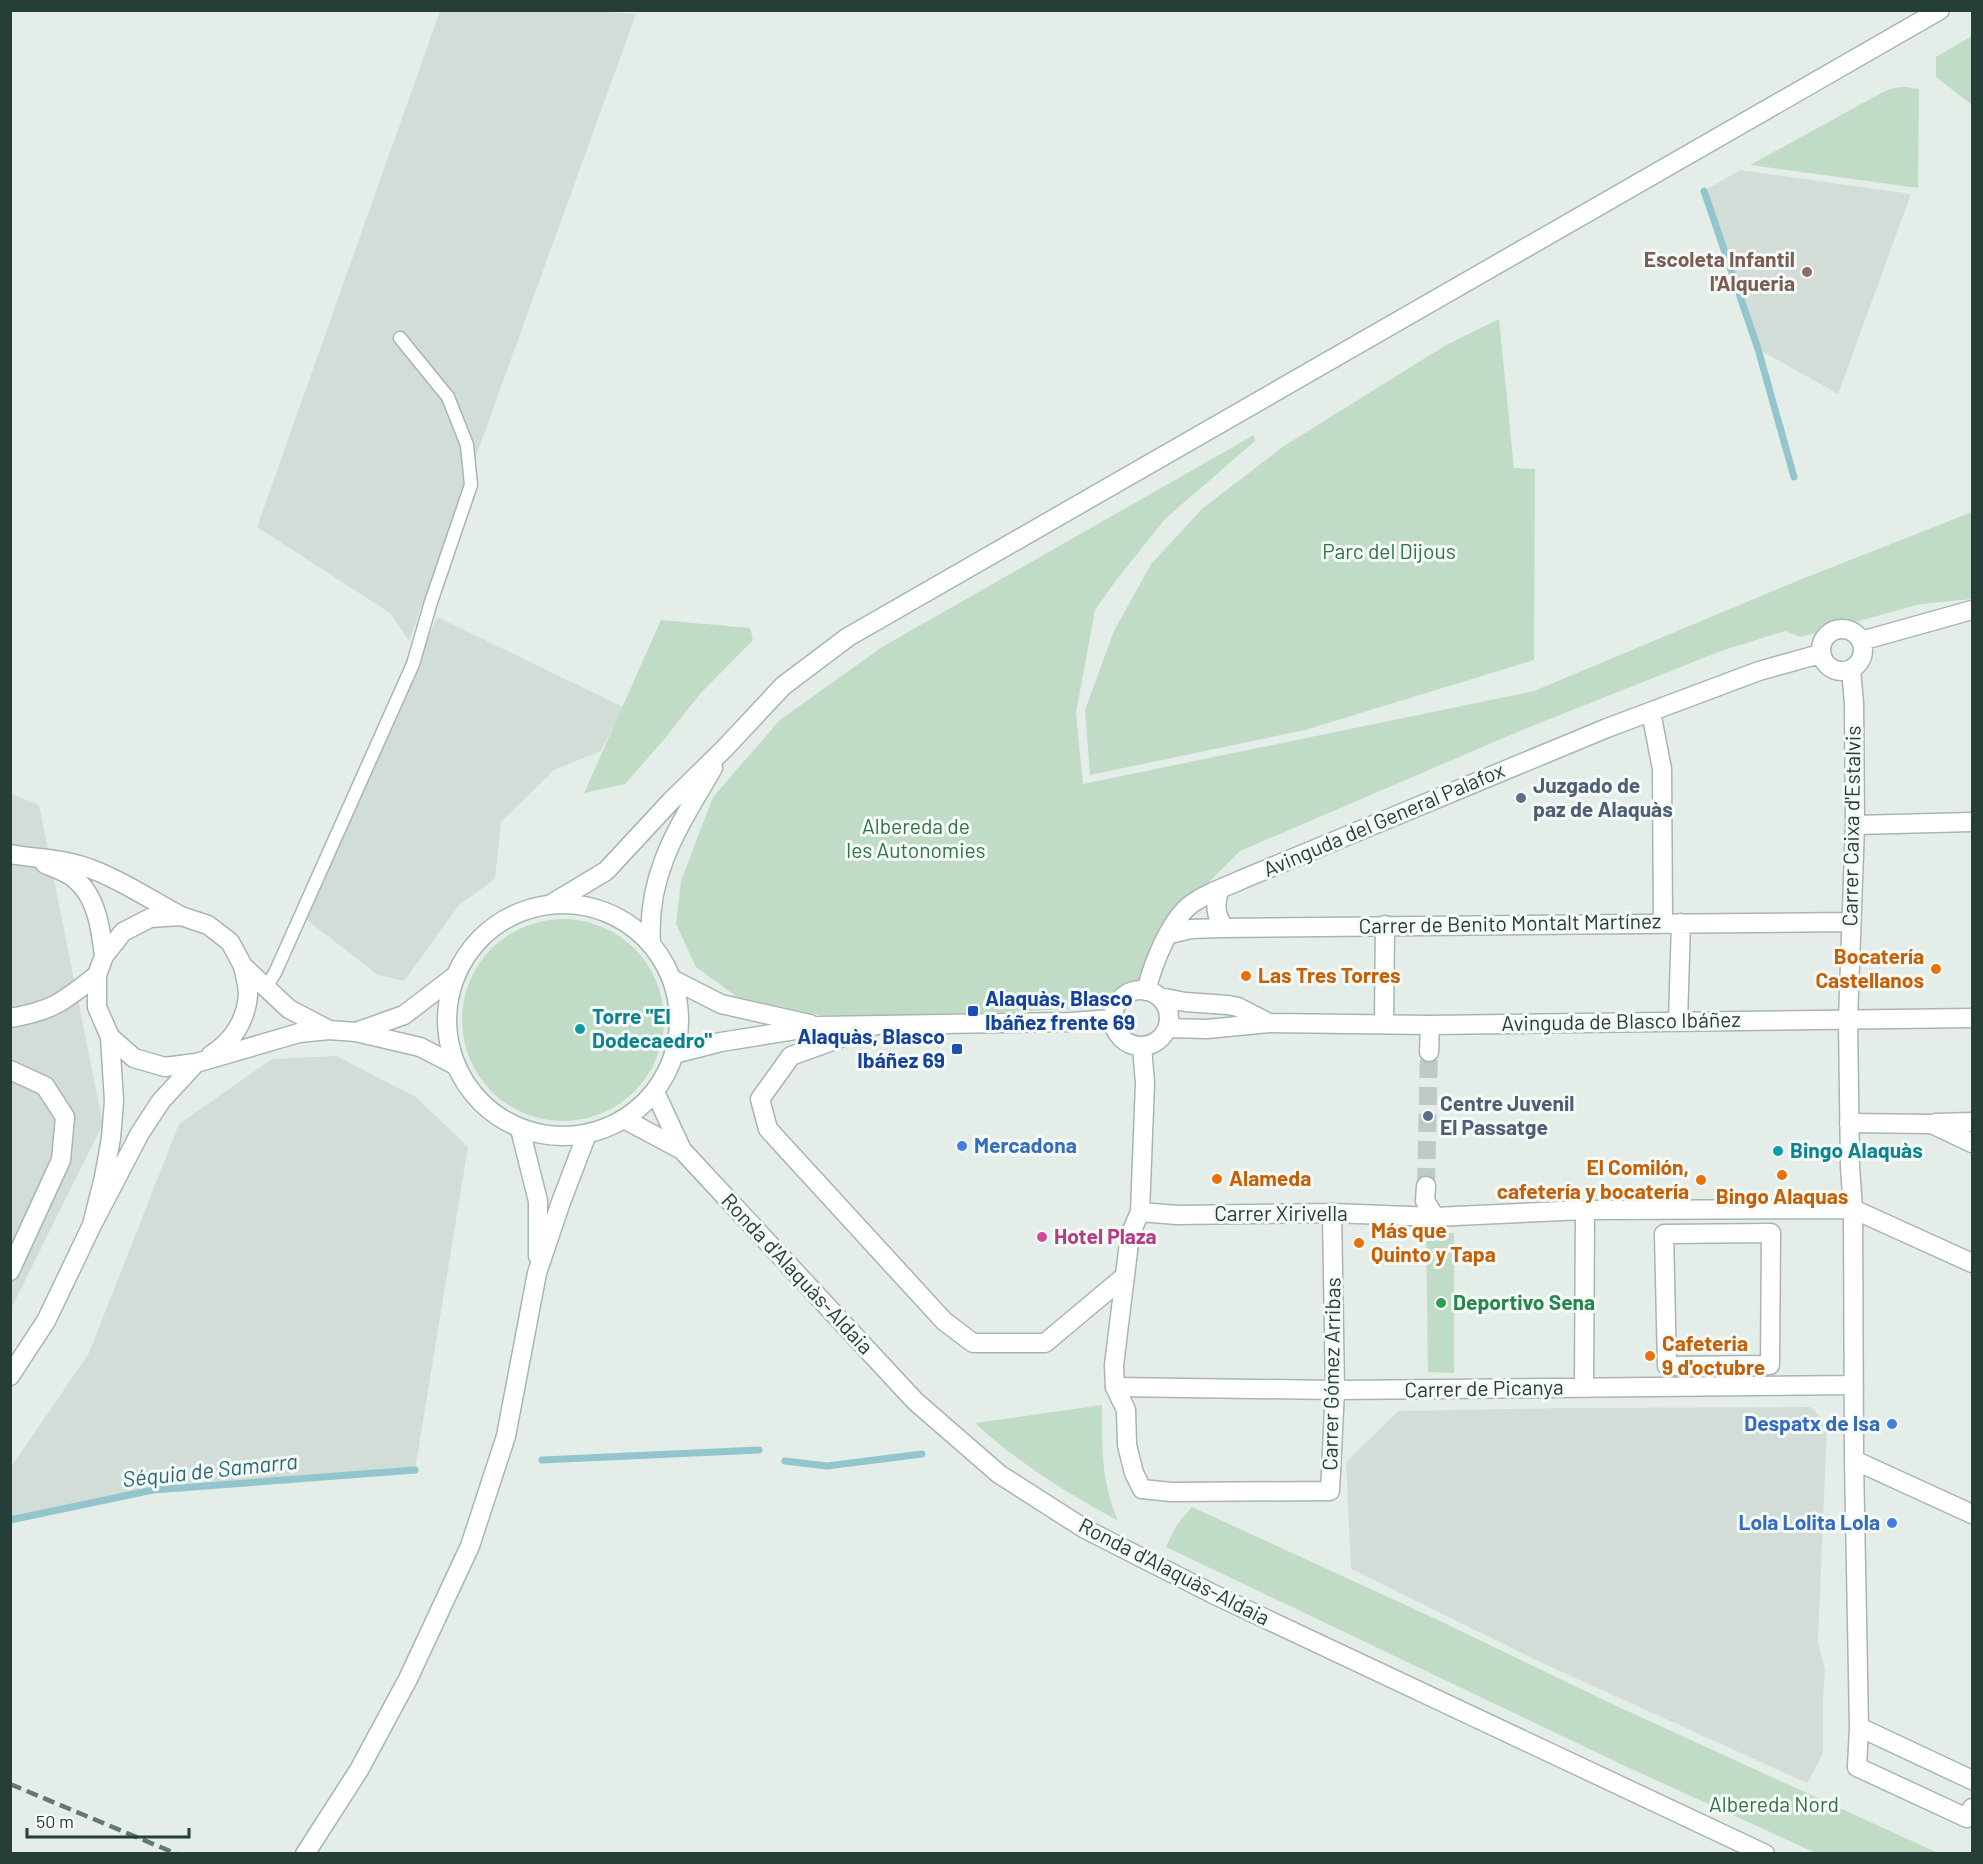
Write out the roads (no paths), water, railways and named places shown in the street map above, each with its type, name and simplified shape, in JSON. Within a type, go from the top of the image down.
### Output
[{"type":"street","points":[[551,904],[588,906],[622,920],[651,944],[663,960],[672,979],[679,1017],[674,1054],[655,1092],[640,1107],[613,1126],[587,1134],[553,1136],[520,1129],[499,1118],[481,1103],[466,1085],[455,1065],[448,1043],[446,1020],[448,998],[455,976],[465,956],[479,938],[496,924],[516,913],[551,904],[606,871],[783,686],[848,637],[1940,10]]},
{"type":"street","points":[[1861,641],[1971,612]]},
{"type":"street","points":[[1844,628],[1854,632],[1861,641],[1862,657],[1851,669],[1842,671],[1832,669],[1824,663],[1821,654],[1824,637],[1833,630],[1844,628]]},
{"type":"street","name":"Avinguda del General Palafox","points":[[1153,994],[1154,963],[1178,917],[1194,902],[1607,728],[1759,671],[1821,654]]},
{"type":"street","name":"Carrer Caixa d'Estalvis","points":[[1851,669],[1854,704],[1855,825],[1848,1020],[1853,1209],[1854,1460],[1859,1728],[1857,1767],[1970,1813]]},
{"type":"street","points":[[1651,712],[1662,769],[1678,1022]]},
{"type":"street","points":[[651,944],[649,921],[652,894],[671,840],[725,748]]},
{"type":"street","points":[[1855,825],[1972,822]]},
{"type":"street","points":[[10,854],[72,863],[100,873],[181,916],[208,924],[230,942],[243,966],[248,994],[242,1022],[226,1046],[199,1062],[162,1101],[140,1132],[92,1224],[46,1321],[10,1376]]},
{"type":"street","points":[[36,859],[74,878],[89,897],[100,926],[104,956]]},
{"type":"street","points":[[1219,890],[1215,906],[1217,917],[1224,928]]},
{"type":"street","points":[[92,1224],[111,1138],[114,1101],[110,1037],[97,1007],[97,975],[104,956],[123,932],[150,918],[181,916]]},
{"type":"street","name":"Carrer de Benito Montalt Martínez","points":[[1170,934],[1191,929],[1384,925],[1851,922]]},
{"type":"street","points":[[1384,925],[1384,1024]]},
{"type":"street","points":[[243,966],[289,1009],[329,1030]]},
{"type":"street","points":[[10,1018],[38,1013],[62,1003],[97,975]]},
{"type":"street","points":[[356,1032],[404,1015],[455,976]]},
{"type":"street","points":[[672,979],[721,1004],[820,1026]]},
{"type":"street","points":[[1136,990],[1153,994],[1168,1008],[1170,1018],[1168,1028],[1159,1041],[1142,1047],[1129,1044],[1116,1030],[1113,1019],[1116,1006],[1120,999],[1136,990]]},
{"type":"street","name":"Avinguda de Blasco Ibáñez","points":[[1153,994],[1185,1002],[1238,1007],[1269,1023]]},
{"type":"street","name":"Avinguda de Blasco Ibáñez","points":[[1168,1028],[1206,1029],[1269,1023],[1430,1025],[1972,1018]]},
{"type":"street","points":[[674,1054],[721,1042],[820,1026],[871,1027],[1113,1019]]},
{"type":"street","points":[[1429,1052],[1430,1025]]},
{"type":"street","points":[[871,1027],[791,1056],[760,1099],[768,1129],[944,1321],[973,1343],[1045,1343],[1125,1276]]},
{"type":"street","points":[[110,1037],[134,1058],[165,1067],[199,1062],[299,1033],[329,1030],[356,1032],[420,1047],[455,1065]]},
{"type":"street","points":[[1115,1387],[1114,1365],[1130,1235],[1140,1212],[1145,1083],[1142,1047]]},
{"type":"street","points":[[10,1070],[45,1086],[65,1118],[61,1160],[10,1271]]},
{"type":"street","points":[[655,1092],[682,1150]]},
{"type":"street","points":[[624,1119],[682,1150]]},
{"type":"street","points":[[1849,1123],[1972,1122]]},
{"type":"street","points":[[1932,1124],[1972,1143]]},
{"type":"street","points":[[520,1129],[538,1201],[537,1273]]},
{"type":"street","points":[[305,1853],[359,1770],[408,1679],[470,1546],[507,1436],[537,1273],[587,1134]]},
{"type":"street","name":"Ronda d'Alaquàs-Aldaia","points":[[682,1150],[915,1401],[999,1474],[1085,1529],[1213,1594],[1765,1854]]},
{"type":"street","points":[[1426,1186],[1425,1201],[1435,1216]]},
{"type":"street","points":[[1853,1209],[1972,1263]]},
{"type":"street","name":"Carrer Xirivella","points":[[1140,1212],[1177,1215],[1332,1213],[1435,1216],[1585,1210],[1853,1209]]},
{"type":"street","points":[[1584,1388],[1585,1210]]},
{"type":"street","name":"Carrer Gómez Arribas","points":[[1115,1387],[1126,1410],[1128,1444],[1134,1473],[1142,1490],[1330,1491],[1335,1390],[1332,1213]]},
{"type":"street","points":[[1771,1233],[1770,1365],[1667,1366],[1664,1234],[1771,1233]]},
{"type":"street","name":"Carrer de Picanya","points":[[1115,1387],[1335,1390],[1854,1385]]},
{"type":"street","points":[[1854,1460],[1972,1514]]},
{"type":"street","points":[[1859,1728],[1972,1780]]},
{"type":"lane","points":[[266,987],[290,940],[413,664],[430,602],[471,485],[466,445],[448,397],[400,338]]},
{"type":"waterway","points":[[1704,191],[1758,349],[1794,477]]},
{"type":"waterway","name":"Séquia de Samarra","points":[[542,1460],[759,1450]]},
{"type":"waterway","name":"Séquia de Samarra","points":[[785,1461],[827,1466],[922,1454]]},
{"type":"waterway","name":"Séquia de Samarra","points":[[10,1520],[153,1490],[415,1470]]},
{"type":"tunnel","points":[[1426,1186],[1429,1052]]},
{"type":"railway","points":[[10,1784],[177,1854]]},
{"type":"place","name":"Escoleta Infantil l'Alqueria","points":[[1807,272]]},
{"type":"place","name":"Juzgado de paz de Alaquàs","points":[[1521,798]]},
{"type":"place","name":"Bocatería Castellanos","points":[[1936,969]]},
{"type":"place","name":"Las Tres Torres","points":[[1246,976]]},
{"type":"place","name":"Alaquàs, Blasco Ibáñez frente 69","points":[[973,1011]]},
{"type":"place","name":"Torre \"El Dodecaedro\"","points":[[580,1029]]},
{"type":"place","name":"Alaquàs, Blasco Ibáñez 69","points":[[957,1049]]},
{"type":"place","name":"Centre Juvenil El Passatge","points":[[1428,1116]]},
{"type":"place","name":"Mercadona","points":[[962,1146]]},
{"type":"place","name":"Bingo Alaquàs","points":[[1778,1151]]},
{"type":"place","name":"Bingo Alaquas","points":[[1782,1175]]},
{"type":"place","name":"Alameda","points":[[1217,1179]]},
{"type":"place","name":"El Comilón, cafetería y bocatería","points":[[1701,1180]]},
{"type":"place","name":"Hotel Plaza","points":[[1042,1237]]},
{"type":"place","name":"Más que Quinto y Tapa","points":[[1359,1243]]},
{"type":"place","name":"Deportivo Sena","points":[[1441,1303]]},
{"type":"place","name":"Cafeteria 9 d'octubre","points":[[1650,1356]]},
{"type":"place","name":"Despatx de Isa","points":[[1892,1424]]},
{"type":"place","name":"Lola Lolita Lola","points":[[1892,1523]]},
{"type":"park label","name":"Parc del Dijous","points":[[1389,552]]},
{"type":"park label","name":"Albereda de les Autonomies","points":[[916,839]]},
{"type":"park label","name":"Albereda Nord","points":[[1774,1805]]}]
